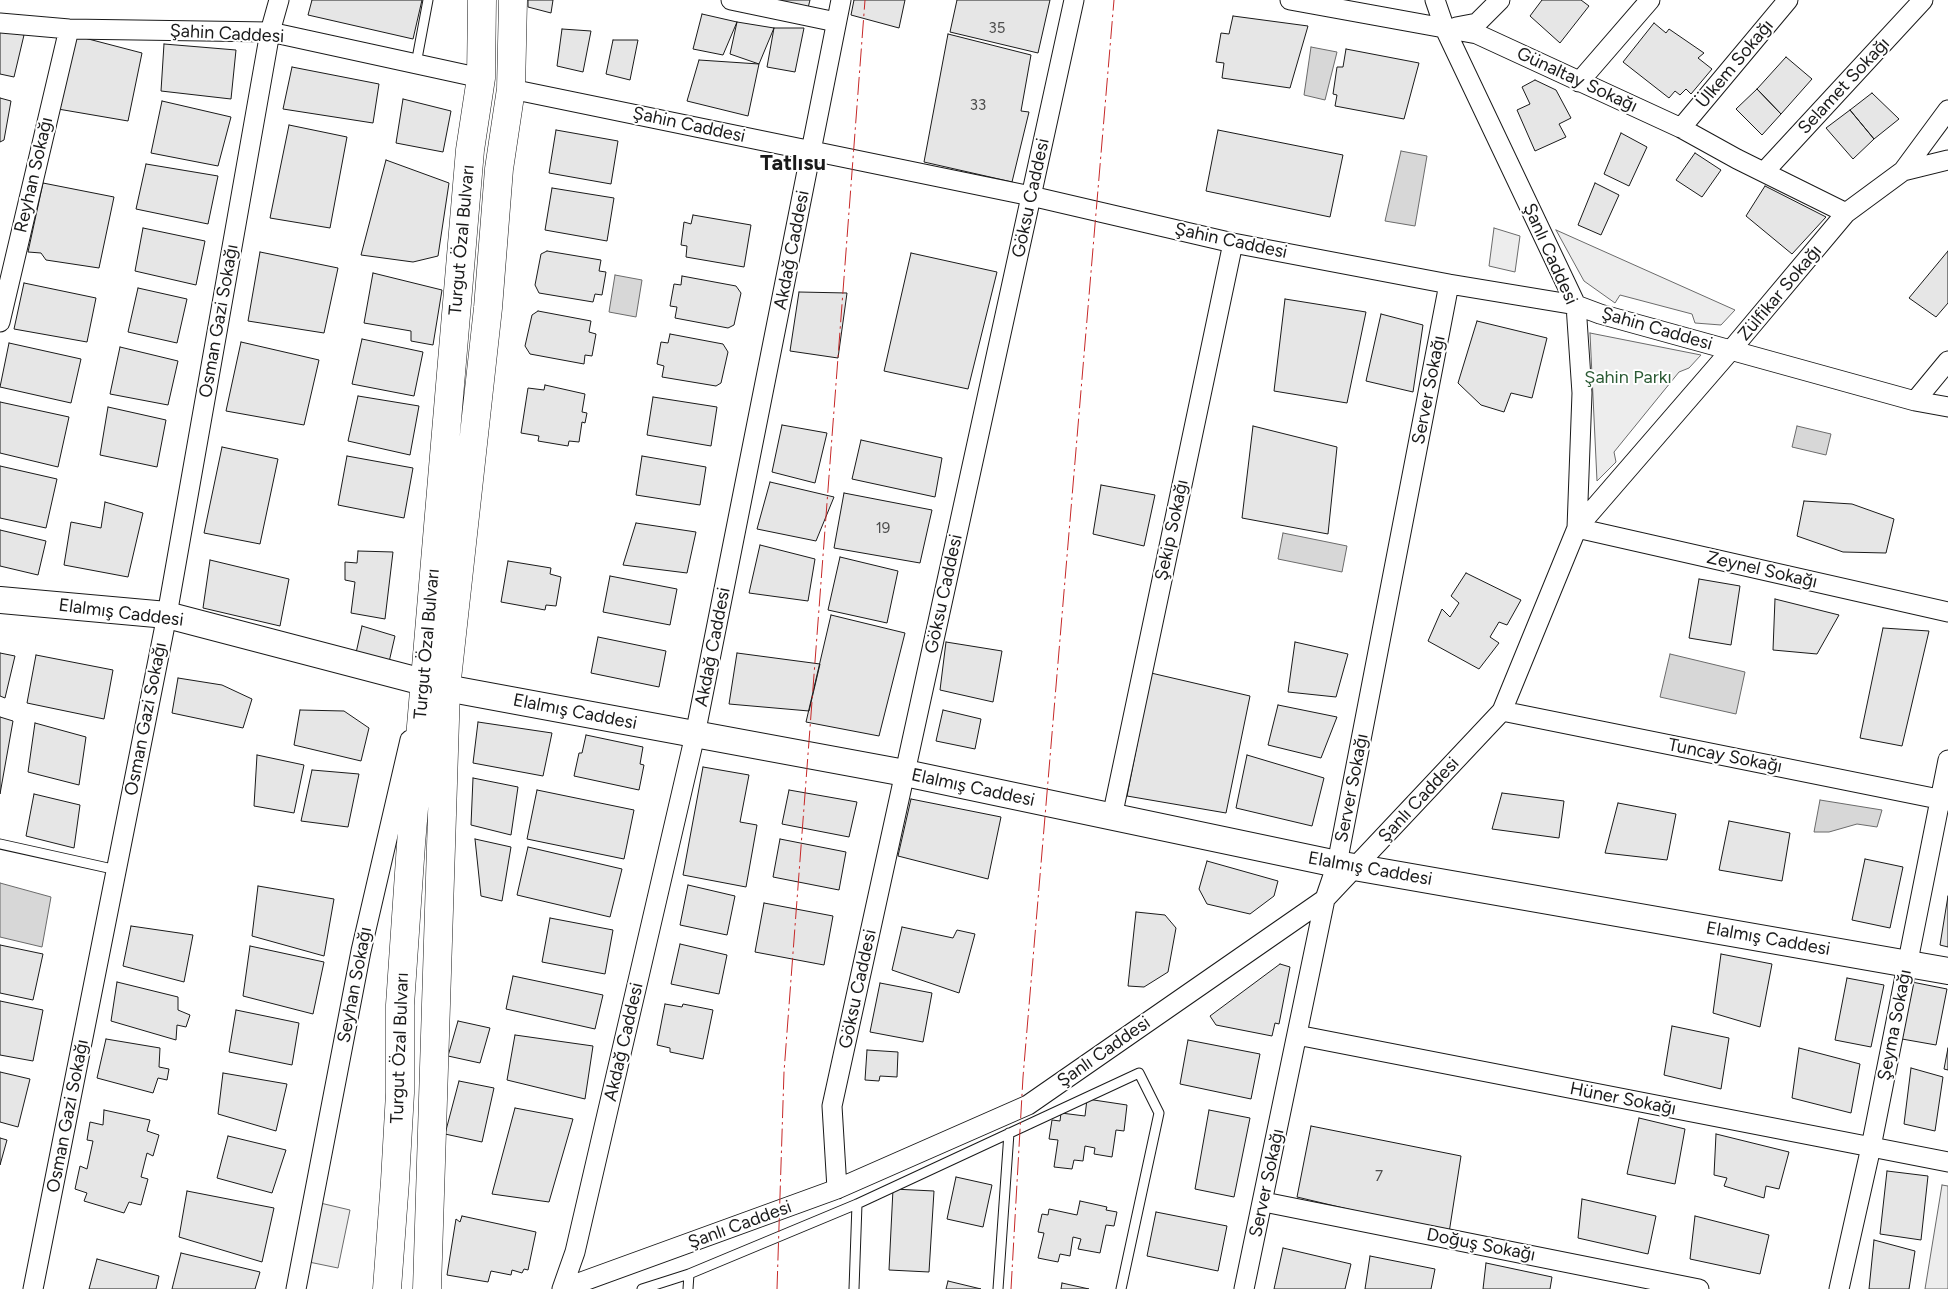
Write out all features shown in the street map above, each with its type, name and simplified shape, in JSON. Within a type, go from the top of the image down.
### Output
[{"type":"main road","name":"Turgut Özal Bulvarı","points":[[427,1289],[435,685],[470,150],[481,78],[482,0]]},
{"type":"main road","name":"Turgut Özal Bulvarı","points":[[387,1289],[400,1093],[402,986],[435,685],[488,308],[499,170],[511,89],[513,0]]},
{"type":"street","name":"Osman Gazi Sokağı","points":[[33,1289],[167,615],[270,32],[279,0]]},
{"type":"street","points":[[730,0],[836,22]]},
{"type":"street","name":"Akdağ Caddesi","points":[[562,1289],[575,1252],[695,735],[836,22],[842,0]]},
{"type":"street","name":"Göksu Caddesi","points":[[837,1189],[832,1106],[1074,0]]},
{"type":"street","name":"Şanlı Caddesi","points":[[562,1289],[837,1189],[1028,1105],[1325,899],[1346,866],[1502,711],[1577,528],[1582,394],[1576,305],[1445,29],[1435,0]]},
{"type":"street","points":[[1445,29],[1477,23],[1500,0]]},
{"type":"street","points":[[1579,82],[1650,0]]},
{"type":"street","name":"Ülkem Sokağı","points":[[1681,128],[1788,0]]},
{"type":"street","name":"Selamet Sokağı","points":[[1764,172],[1923,0]]},
{"type":"street","name":"Günaltay Sokağı","points":[[1296,1],[1477,34],[1681,128],[1846,213]]},
{"type":"street","name":"Şahin Caddesi","points":[[0,23],[69,29],[270,32],[481,78]]},
{"type":"street","name":"Reyhan Sokağı","points":[[0,322],[69,29]]},
{"type":"street","name":"Şahin Caddesi","points":[[511,89],[1031,196],[1233,243],[1449,284],[1576,305],[1914,401],[1948,407]]},
{"type":"street","points":[[1904,171],[1948,110]]},
{"type":"street","name":"Zülfikar Sokağı","points":[[1577,528],[1731,350],[1846,213],[1904,171],[1948,160]]},
{"type":"street","name":"Şekip Sokağı","points":[[1112,817],[1233,243]]},
{"type":"street","name":"Server Sokağı","points":[[1346,866],[1449,284]]},
{"type":"street","points":[[1914,401],[1948,361]]},
{"type":"street","name":"Zeynel Sokağı","points":[[1577,528],[1948,612]]},
{"type":"street","name":"Elalmış Caddesi","points":[[0,600],[167,615],[435,685],[905,773],[1346,866],[1948,971]]},
{"type":"street","name":"Seyhan Sokağı","points":[[296,1289],[361,951],[435,685]]},
{"type":"street","name":"Tuncay Sokağı","points":[[1502,711],[1944,800]]},
{"type":"street","name":"Şeyma Sokağı","points":[[1840,1289],[1871,1147],[1907,963],[1944,800],[1948,760]]},
{"type":"street","name":"Server Sokağı","points":[[1244,1289],[1264,1202],[1325,899]]},
{"type":"street","name":"Hüner Sokağı","points":[[1297,1035],[1948,1162]]},
{"type":"street","name":"Doğuş Sokağı","points":[[1264,1202],[1699,1289]]},
{"type":"lane","points":[[416,64],[428,0]]},
{"type":"lane","points":[[0,844],[117,870]]},
{"type":"lane","points":[[642,1289],[689,1274],[857,1204],[1139,1073],[1159,1113],[1121,1289]]},
{"type":"lane","points":[[998,1289],[1009,1133]]},
{"type":"lane","points":[[854,1289],[857,1204]]},
{"type":"lane","points":[[688,1289],[689,1274]]},
{"type":"green space","points":[[1494,228],[1520,236],[1515,272],[1489,266]]},
{"type":"green space","points":[[1556,230],[1735,310],[1721,325],[1695,323],[1692,314],[1620,295],[1615,303],[1584,281]]},
{"type":"green space","name":"Şahin Parkı","points":[[1590,333],[1701,355],[1689,368],[1679,372],[1614,452],[1616,462],[1597,481]]},
{"type":"green space","points":[[1942,1185],[1948,1186],[1948,1289],[1925,1289]]},
{"type":"green space","points":[[316,1202],[350,1210],[338,1268],[304,1261]]},
{"type":"shaded area","points":[[1311,47],[1337,52],[1325,100],[1304,95]]},
{"type":"shaded area","points":[[1401,151],[1427,156],[1415,226],[1385,221]]},
{"type":"shaded area","points":[[615,275],[642,280],[636,317],[609,312]]},
{"type":"shaded area","points":[[1797,426],[1831,434],[1826,455],[1792,447]]},
{"type":"shaded area","points":[[1283,533],[1347,546],[1342,572],[1278,559]]},
{"type":"shaded area","points":[[1670,654],[1745,672],[1736,714],[1660,697]]},
{"type":"shaded area","points":[[1820,800],[1882,810],[1877,827],[1857,824],[1829,832],[1814,832]]},
{"type":"shaded area","points":[[0,883],[51,897],[42,947],[0,937]]},
{"type":"building","points":[[312,0],[422,0],[413,39],[308,15]]},
{"type":"building","points":[[528,0],[553,0],[551,13],[528,7]]},
{"type":"building","points":[[777,0],[810,0],[808,8]]},
{"type":"building","points":[[854,0],[905,0],[899,28],[851,15]]},
{"type":"building","points":[[957,0],[1050,0],[1038,53],[950,32]]},
{"type":"building","points":[[1542,0],[1581,0],[1589,6],[1560,43],[1530,16]]},
{"type":"building","points":[[702,14],[737,22],[723,55],[693,49]]},
{"type":"building","points":[[1233,16],[1308,26],[1290,88],[1222,78],[1224,63],[1216,62],[1221,33],[1229,34]]},
{"type":"building","points":[[737,22],[774,28],[759,64],[730,54]]},
{"type":"building","points":[[1654,23],[1666,33],[1669,29],[1704,53],[1698,58],[1712,69],[1691,94],[1686,89],[1680,95],[1675,91],[1669,98],[1623,62]]},
{"type":"building","points":[[774,28],[804,28],[795,72],[767,67]]},
{"type":"building","points":[[0,29],[24,35],[14,77],[0,74]]},
{"type":"building","points":[[562,29],[591,31],[583,72],[557,66]]},
{"type":"building","points":[[948,34],[1031,55],[1021,111],[1029,112],[1012,182],[924,162]]},
{"type":"building","points":[[73,35],[142,53],[128,121],[58,109]]},
{"type":"building","points":[[613,40],[638,40],[630,80],[606,74]]},
{"type":"building","points":[[164,44],[236,50],[231,99],[161,91]]},
{"type":"building","points":[[1346,49],[1419,63],[1404,119],[1335,106],[1337,95],[1333,94],[1337,67],[1343,67]]},
{"type":"building","points":[[1786,57],[1812,79],[1781,114],[1757,89]]},
{"type":"building","points":[[699,60],[759,64],[748,116],[687,101]]},
{"type":"building","points":[[292,67],[379,84],[373,123],[283,109]]},
{"type":"building","points":[[1535,80],[1556,90],[1571,118],[1559,124],[1566,137],[1535,151],[1517,110],[1530,104],[1522,87]]},
{"type":"building","points":[[1757,89],[1781,114],[1762,135],[1736,109]]},
{"type":"building","points":[[1872,93],[1899,119],[1874,139],[1850,110]]},
{"type":"building","points":[[0,98],[11,101],[4,140],[0,142]]},
{"type":"building","points":[[403,99],[451,111],[443,152],[396,143]]},
{"type":"building","points":[[162,101],[231,117],[218,166],[151,153]]},
{"type":"building","points":[[1850,110],[1874,139],[1853,159],[1826,128]]},
{"type":"building","points":[[289,125],[347,137],[330,228],[270,218]]},
{"type":"building","points":[[556,130],[618,141],[611,184],[549,173]]},
{"type":"building","points":[[1218,130],[1343,155],[1330,217],[1206,191]]},
{"type":"building","points":[[1621,133],[1647,147],[1629,186],[1604,174]]},
{"type":"building","points":[[1695,153],[1721,170],[1702,197],[1676,180]]},
{"type":"building","points":[[386,160],[449,183],[438,256],[413,262],[361,255]]},
{"type":"building","points":[[146,164],[218,176],[208,224],[136,209]]},
{"type":"building","points":[[43,183],[114,197],[99,268],[46,260],[41,253],[28,252]]},
{"type":"building","points":[[1595,183],[1619,195],[1601,235],[1578,225]]},
{"type":"building","points":[[1765,186],[1826,217],[1792,254],[1746,216]]},
{"type":"building","points":[[552,188],[614,198],[607,241],[545,230]]},
{"type":"building","points":[[693,215],[751,225],[744,267],[686,257],[687,246],[681,245],[684,222],[691,224]]},
{"type":"building","points":[[143,228],[205,241],[196,285],[135,271]]},
{"type":"building","points":[[547,251],[601,260],[599,271],[606,272],[602,295],[595,294],[593,302],[539,293],[535,285],[541,254]]},
{"type":"building","points":[[1948,251],[1948,303],[1936,317],[1909,298]]},
{"type":"building","points":[[260,252],[338,268],[324,333],[248,321]]},
{"type":"building","points":[[911,253],[997,272],[968,389],[884,371]]},
{"type":"building","points":[[373,273],[442,290],[433,345],[411,341],[411,331],[364,323]]},
{"type":"building","points":[[682,276],[736,286],[741,293],[734,325],[728,328],[675,318],[677,307],[670,306],[674,284],[681,285]]},
{"type":"building","points":[[24,283],[96,298],[87,342],[14,329]]},
{"type":"building","points":[[138,288],[187,299],[177,343],[128,332]]},
{"type":"building","points":[[799,292],[847,293],[838,358],[790,351]]},
{"type":"building","points":[[1285,299],[1366,312],[1347,403],[1274,391]]},
{"type":"building","points":[[538,311],[591,321],[589,332],[596,334],[592,356],[585,355],[584,364],[530,354],[525,346],[532,315]]},
{"type":"building","points":[[1381,314],[1423,325],[1413,392],[1366,381]]},
{"type":"building","points":[[1477,321],[1547,338],[1532,398],[1511,393],[1504,412],[1481,405],[1458,383]]},
{"type":"building","points":[[670,334],[723,344],[728,352],[721,383],[716,386],[662,377],[664,366],[657,364],[661,342],[668,343]]},
{"type":"building","points":[[362,339],[423,352],[414,396],[352,384]]},
{"type":"building","points":[[241,342],[319,360],[304,425],[226,411]]},
{"type":"building","points":[[9,343],[81,359],[71,403],[0,387]]},
{"type":"building","points":[[120,347],[178,361],[168,405],[110,394]]},
{"type":"building","points":[[545,385],[585,394],[582,412],[587,413],[585,423],[582,422],[579,442],[569,441],[568,446],[538,441],[539,436],[521,433],[528,388],[544,390]]},
{"type":"building","points":[[358,396],[419,406],[410,455],[348,441]]},
{"type":"building","points":[[653,397],[717,407],[711,446],[647,435]]},
{"type":"building","points":[[0,402],[69,417],[58,467],[0,453]]},
{"type":"building","points":[[108,407],[166,420],[157,467],[100,455]]},
{"type":"building","points":[[782,425],[827,433],[815,483],[772,472]]},
{"type":"building","points":[[1253,426],[1337,447],[1328,534],[1242,518]]},
{"type":"building","points":[[861,440],[942,458],[935,497],[852,479]]},
{"type":"building","points":[[222,447],[278,459],[260,544],[204,533]]},
{"type":"building","points":[[347,456],[413,468],[404,518],[338,505]]},
{"type":"building","points":[[642,456],[706,467],[700,505],[636,495]]},
{"type":"building","points":[[0,466],[57,479],[46,528],[0,518]]},
{"type":"building","points":[[770,482],[834,497],[816,541],[757,529]]},
{"type":"building","points":[[1101,485],[1155,495],[1144,546],[1093,534]]},
{"type":"building","points":[[844,493],[932,510],[920,563],[834,548]]},
{"type":"building","points":[[1804,501],[1852,504],[1894,519],[1886,553],[1843,552],[1797,536]]},
{"type":"building","points":[[105,502],[143,513],[128,577],[64,565],[71,522],[101,528]]},
{"type":"building","points":[[636,523],[696,532],[687,573],[623,565]]},
{"type":"building","points":[[0,530],[46,541],[38,575],[0,566]]},
{"type":"building","points":[[760,545],[815,559],[808,601],[749,593]]},
{"type":"building","points":[[358,551],[393,552],[385,619],[351,613],[355,582],[345,580],[345,562],[357,563]]},
{"type":"building","points":[[840,557],[898,571],[887,623],[828,610]]},
{"type":"building","points":[[210,560],[289,579],[280,626],[203,608]]},
{"type":"building","points":[[508,561],[551,568],[550,574],[561,577],[556,606],[546,605],[545,610],[501,602]]},
{"type":"building","points":[[1466,573],[1521,600],[1507,625],[1499,622],[1490,637],[1499,643],[1479,669],[1428,641],[1442,609],[1450,617],[1459,603],[1451,596]]},
{"type":"building","points":[[610,576],[677,589],[670,625],[603,612]]},
{"type":"building","points":[[1699,579],[1740,586],[1731,645],[1689,638]]},
{"type":"building","points":[[1775,599],[1839,615],[1817,654],[1773,650]]},
{"type":"building","points":[[831,615],[905,633],[879,736],[806,722]]},
{"type":"building","points":[[362,626],[395,636],[389,662],[356,653]]},
{"type":"building","points":[[1883,628],[1929,631],[1902,746],[1860,738]]},
{"type":"building","points":[[598,637],[666,651],[659,687],[591,673]]},
{"type":"building","points":[[946,642],[1002,651],[993,702],[940,690]]},
{"type":"building","points":[[1295,642],[1348,654],[1336,697],[1288,692]]},
{"type":"building","points":[[0,653],[15,656],[5,698],[0,696]]},
{"type":"building","points":[[737,653],[820,664],[809,711],[729,704]]},
{"type":"building","points":[[36,655],[113,670],[104,719],[27,703]]},
{"type":"building","points":[[1151,673],[1250,696],[1226,813],[1127,796]]},
{"type":"building","points":[[178,678],[222,685],[252,699],[243,728],[172,713]]},
{"type":"building","points":[[1278,705],[1337,717],[1321,758],[1268,745]]},
{"type":"building","points":[[300,710],[344,711],[369,728],[361,761],[294,745]]},
{"type":"building","points":[[943,710],[981,719],[975,749],[936,741]]},
{"type":"building","points":[[0,717],[13,721],[0,794]]},
{"type":"building","points":[[478,722],[552,733],[543,776],[473,763]]},
{"type":"building","points":[[35,723],[86,737],[79,785],[28,772]]},
{"type":"building","points":[[586,735],[643,747],[640,764],[644,765],[639,790],[574,776],[579,753],[582,753]]},
{"type":"building","points":[[257,755],[304,765],[294,813],[254,806]]},
{"type":"building","points":[[1247,755],[1324,778],[1312,826],[1236,808]]},
{"type":"building","points":[[703,767],[749,775],[740,822],[757,825],[746,887],[683,875]]},
{"type":"building","points":[[312,770],[359,774],[348,827],[301,821]]},
{"type":"building","points":[[473,778],[518,787],[511,835],[471,825]]},
{"type":"building","points":[[537,790],[634,810],[624,859],[527,839]]},
{"type":"building","points":[[789,790],[857,802],[849,837],[782,824]]},
{"type":"building","points":[[1502,793],[1564,801],[1559,838],[1492,829]]},
{"type":"building","points":[[34,794],[80,805],[74,848],[26,836]]},
{"type":"building","points":[[911,799],[1001,817],[988,879],[898,856]]},
{"type":"building","points":[[1618,803],[1676,814],[1667,860],[1605,853]]},
{"type":"building","points":[[1729,821],[1790,833],[1782,881],[1719,870]]},
{"type":"building","points":[[475,839],[511,847],[502,901],[481,896]]},
{"type":"building","points":[[780,839],[846,852],[839,890],[773,877]]},
{"type":"building","points":[[528,847],[622,869],[610,917],[517,895]]},
{"type":"building","points":[[1865,859],[1903,867],[1890,928],[1852,920]]},
{"type":"building","points":[[1207,861],[1278,881],[1274,896],[1250,914],[1207,904],[1199,889]]},
{"type":"building","points":[[688,885],[735,896],[727,935],[680,925]]},
{"type":"building","points":[[258,886],[334,899],[324,956],[252,936]]},
{"type":"building","points":[[1948,896],[1948,947],[1940,945]]},
{"type":"building","points":[[764,903],[833,916],[824,965],[755,952]]},
{"type":"building","points":[[1136,912],[1165,915],[1176,928],[1168,972],[1144,987],[1128,986]]},
{"type":"building","points":[[550,918],[613,930],[605,974],[542,962]]},
{"type":"building","points":[[131,926],[193,935],[184,982],[123,966]]},
{"type":"building","points":[[902,927],[953,938],[957,930],[975,934],[959,993],[892,970]]},
{"type":"building","points":[[680,944],[727,955],[719,994],[671,984]]},
{"type":"building","points":[[0,945],[43,954],[33,1000],[0,993]]},
{"type":"building","points":[[250,946],[324,962],[313,1014],[243,996]]},
{"type":"building","points":[[1721,954],[1772,964],[1760,1027],[1713,1013]]},
{"type":"building","points":[[1280,964],[1290,967],[1279,1024],[1275,1023],[1272,1036],[1216,1025],[1210,1016]]},
{"type":"building","points":[[513,976],[603,995],[595,1029],[506,1009]]},
{"type":"building","points":[[1847,978],[1884,985],[1871,1047],[1835,1040]]},
{"type":"building","points":[[117,982],[178,997],[178,1010],[190,1015],[186,1027],[177,1025],[176,1040],[111,1021]]},
{"type":"building","points":[[1912,982],[1947,989],[1936,1045],[1902,1039]]},
{"type":"building","points":[[880,983],[932,993],[923,1042],[870,1032]]},
{"type":"building","points":[[0,1001],[43,1010],[33,1061],[0,1055]]},
{"type":"building","points":[[665,1004],[682,1007],[683,1004],[713,1010],[703,1059],[670,1052],[670,1048],[657,1045]]},
{"type":"building","points":[[236,1010],[299,1023],[292,1065],[229,1052]]},
{"type":"building","points":[[458,1021],[490,1028],[480,1063],[448,1056]]},
{"type":"building","points":[[1672,1026],[1729,1038],[1721,1089],[1664,1075]]},
{"type":"building","points":[[515,1035],[593,1046],[585,1099],[507,1080]]},
{"type":"building","points":[[106,1039],[160,1048],[159,1067],[169,1069],[167,1080],[158,1078],[153,1093],[97,1078]]},
{"type":"building","points":[[1188,1040],[1260,1054],[1251,1099],[1180,1084]]},
{"type":"building","points":[[1799,1048],[1860,1064],[1851,1113],[1792,1098]]},
{"type":"building","points":[[1948,1048],[1948,1070],[1944,1069]]},
{"type":"building","points":[[867,1050],[898,1052],[897,1077],[880,1076],[879,1081],[865,1080]]},
{"type":"building","points":[[1911,1068],[1943,1077],[1935,1131],[1904,1124]]},
{"type":"building","points":[[0,1072],[30,1079],[18,1127],[0,1122]]},
{"type":"building","points":[[223,1073],[287,1084],[276,1131],[218,1114]]},
{"type":"building","points":[[459,1081],[494,1088],[482,1142],[445,1134]]},
{"type":"building","points":[[1087,1099],[1127,1105],[1124,1131],[1116,1130],[1112,1157],[1094,1154],[1095,1148],[1085,1146],[1083,1161],[1074,1160],[1072,1169],[1054,1167],[1058,1140],[1049,1139],[1052,1120],[1060,1121],[1061,1113],[1085,1116]]},
{"type":"building","points":[[515,1108],[573,1119],[549,1202],[492,1194]]},
{"type":"building","points":[[104,1110],[150,1120],[147,1131],[159,1135],[153,1156],[147,1153],[141,1177],[148,1179],[141,1205],[129,1202],[124,1213],[84,1201],[87,1193],[75,1189],[80,1166],[87,1169],[93,1141],[87,1140],[90,1122],[103,1125]]},
{"type":"building","points":[[1209,1110],[1250,1118],[1234,1197],[1195,1189]]},
{"type":"building","points":[[1639,1118],[1685,1129],[1675,1184],[1627,1174]]},
{"type":"building","points":[[1311,1126],[1461,1156],[1449,1233],[1297,1197]]},
{"type":"building","points":[[1716,1134],[1789,1152],[1779,1189],[1766,1186],[1764,1198],[1724,1186],[1727,1178],[1714,1175]]},
{"type":"building","points":[[228,1136],[286,1150],[272,1193],[217,1178]]},
{"type":"building","points":[[0,1138],[7,1140],[0,1165]]},
{"type":"building","points":[[1887,1171],[1928,1176],[1921,1240],[1880,1234]]},
{"type":"building","points":[[956,1177],[992,1185],[983,1227],[947,1219]]},
{"type":"building","points":[[893,1189],[934,1191],[929,1272],[889,1270]]},
{"type":"building","points":[[187,1191],[274,1208],[262,1262],[179,1237]]},
{"type":"building","points":[[1582,1199],[1656,1216],[1648,1254],[1578,1238]]},
{"type":"building","points":[[1080,1201],[1107,1207],[1106,1210],[1117,1212],[1114,1226],[1106,1225],[1100,1253],[1078,1249],[1081,1239],[1073,1237],[1070,1256],[1060,1254],[1058,1262],[1038,1258],[1044,1233],[1038,1232],[1042,1214],[1048,1215],[1049,1209],[1077,1215]]},
{"type":"building","points":[[1156,1212],[1227,1226],[1218,1271],[1147,1256]]},
{"type":"building","points":[[462,1216],[536,1232],[528,1270],[524,1269],[522,1273],[512,1270],[511,1275],[491,1271],[488,1282],[447,1275],[456,1219],[460,1222]]},
{"type":"building","points":[[1695,1216],[1769,1235],[1760,1274],[1690,1259]]},
{"type":"building","points":[[1874,1240],[1915,1251],[1909,1289],[1869,1289]]},
{"type":"building","points":[[1283,1248],[1351,1264],[1345,1289],[1274,1289]]},
{"type":"building","points":[[181,1253],[260,1272],[255,1289],[172,1289]]},
{"type":"building","points":[[1370,1256],[1435,1269],[1431,1289],[1365,1289]]},
{"type":"building","points":[[97,1259],[159,1276],[156,1289],[89,1289]]},
{"type":"building","points":[[1486,1263],[1552,1277],[1550,1289],[1483,1289]]},
{"type":"building","points":[[948,1281],[981,1289],[946,1289]]},
{"type":"building","points":[[1062,1283],[1089,1289],[1061,1289]]},
{"type":"power","points":[[777,1289],[784,1072],[865,0]]},
{"type":"power","points":[[1011,1289],[1023,1077],[1114,0]]},
{"type":"district","name":"Tatlısu","points":[[793,164]]}]
